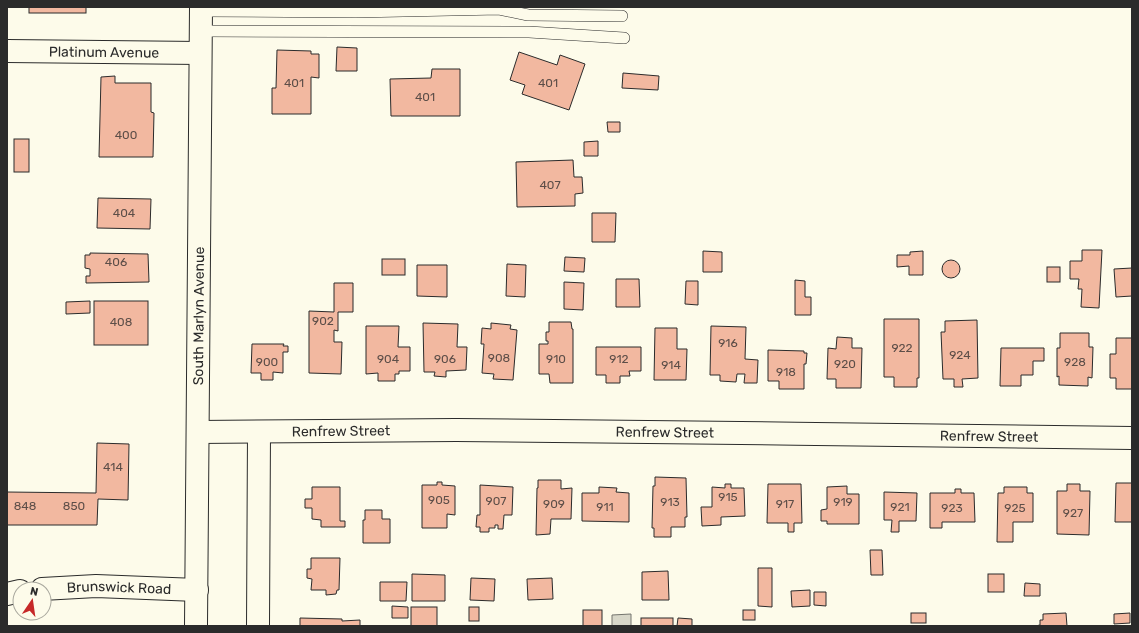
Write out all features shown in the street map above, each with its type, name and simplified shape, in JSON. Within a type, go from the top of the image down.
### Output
[{"type":"street","name":"South Marlyn Avenue","points":[[196,626],[201,16]]},
{"type":"street","name":"Platinum Avenue","points":[[7,51],[200,53]]},
{"type":"street","name":"Renfrew Street","points":[[198,432],[260,433],[337,430],[457,430],[1132,438]]},
{"type":"street","points":[[258,626],[260,433]]},
{"type":"street","name":"Brunswick Road","points":[[52,588],[96,586],[197,590]]},
{"type":"lane","points":[[201,16],[499,9],[528,15],[622,16]]},
{"type":"lane","points":[[201,16],[624,38]]},
{"type":"shaded area","points":[[631,614],[631,626],[612,626],[612,615]]},
{"type":"building","points":[[29,7],[86,7],[86,13],[29,13]]},
{"type":"building","points":[[337,47],[357,48],[357,71],[336,71]]},
{"type":"building","points":[[277,50],[311,51],[311,54],[319,54],[319,78],[311,77],[311,114],[272,114],[272,88],[276,88]]},
{"type":"building","points":[[519,52],[557,65],[560,55],[585,64],[569,110],[522,94],[525,85],[510,80]]},
{"type":"building","points":[[432,69],[460,69],[460,116],[391,116],[390,79],[431,78]]},
{"type":"building","points":[[623,73],[659,76],[658,90],[622,88]]},
{"type":"building","points":[[115,76],[115,83],[151,83],[151,112],[154,113],[153,157],[99,157],[101,77]]},
{"type":"building","points":[[607,122],[620,122],[620,132],[608,132]]},
{"type":"building","points":[[14,139],[29,139],[29,172],[14,172]]},
{"type":"building","points":[[598,141],[598,156],[584,156],[584,142]]},
{"type":"building","points":[[573,160],[574,177],[582,177],[583,193],[575,194],[575,206],[517,207],[516,162]]},
{"type":"building","points":[[98,198],[151,199],[150,229],[97,228]]},
{"type":"building","points":[[592,213],[616,213],[615,242],[592,242]]},
{"type":"building","points":[[1082,250],[1102,250],[1099,308],[1081,307],[1082,289],[1078,289],[1079,279],[1070,279],[1070,261],[1082,261]]},
{"type":"building","points":[[703,251],[722,252],[722,272],[703,272]]},
{"type":"building","points":[[923,251],[923,275],[909,275],[909,266],[897,267],[897,255],[910,255],[910,252]]},
{"type":"building","points":[[90,253],[148,254],[149,282],[86,283],[86,276],[90,276],[90,269],[85,268],[85,255],[90,255]]},
{"type":"building","points":[[565,257],[585,258],[584,272],[564,271]]},
{"type":"building","points":[[382,259],[405,259],[405,275],[382,275]]},
{"type":"building","points":[[951,260],[957,263],[960,269],[957,275],[951,278],[945,275],[942,269],[945,263]]},
{"type":"building","points":[[507,264],[526,265],[525,297],[506,296]]},
{"type":"building","points":[[417,265],[447,265],[447,297],[417,296]]},
{"type":"building","points":[[1047,267],[1060,267],[1060,282],[1047,282]]},
{"type":"building","points":[[1132,268],[1132,296],[1116,297],[1114,269]]},
{"type":"building","points":[[616,279],[639,279],[640,307],[616,307]]},
{"type":"building","points":[[795,280],[805,281],[805,297],[811,297],[811,315],[795,315]]},
{"type":"building","points":[[686,281],[698,281],[698,305],[685,304]]},
{"type":"building","points":[[564,282],[584,283],[583,310],[564,309]]},
{"type":"building","points":[[334,283],[353,283],[353,312],[338,312],[338,331],[334,330],[334,342],[342,342],[341,374],[309,373],[309,311],[334,312]]},
{"type":"building","points":[[90,301],[90,313],[66,314],[66,302]]},
{"type":"building","points":[[94,301],[148,301],[148,345],[94,345]]},
{"type":"building","points":[[884,319],[919,319],[919,378],[917,378],[917,387],[894,387],[894,377],[884,377]]},
{"type":"building","points":[[977,320],[978,378],[962,379],[963,387],[954,387],[954,379],[943,379],[941,332],[945,332],[945,321]]},
{"type":"building","points":[[549,322],[571,322],[573,329],[573,383],[550,383],[549,374],[539,374],[539,344],[548,344],[548,341],[546,341],[546,332],[549,332]]},
{"type":"building","points":[[423,323],[458,324],[457,347],[467,347],[466,370],[446,371],[446,377],[434,376],[435,372],[424,372]]},
{"type":"building","points":[[491,323],[511,325],[510,329],[517,330],[513,380],[493,379],[494,374],[482,373],[484,344],[481,344],[482,328],[491,329]]},
{"type":"building","points":[[366,326],[399,326],[398,347],[410,347],[410,371],[399,371],[399,374],[395,374],[395,381],[378,381],[378,373],[366,374]]},
{"type":"building","points":[[711,326],[746,327],[745,359],[758,360],[757,383],[744,383],[745,374],[737,374],[736,382],[720,381],[720,375],[710,375]]},
{"type":"building","points":[[655,328],[677,328],[677,349],[687,349],[686,380],[654,380]]},
{"type":"building","points":[[1060,333],[1089,333],[1089,347],[1093,347],[1092,378],[1088,377],[1088,386],[1059,385],[1059,376],[1057,377],[1057,348],[1060,348]]},
{"type":"building","points":[[837,337],[852,338],[852,348],[862,348],[861,388],[836,388],[836,379],[827,379],[828,348],[836,349]]},
{"type":"building","points":[[1116,338],[1132,338],[1132,389],[1116,389],[1116,378],[1110,378],[1110,354],[1116,354]]},
{"type":"building","points":[[252,344],[284,344],[283,346],[288,346],[288,352],[283,352],[283,373],[273,372],[273,380],[261,380],[261,373],[251,373]]},
{"type":"building","points":[[596,347],[641,347],[641,371],[629,371],[630,376],[620,376],[620,383],[606,383],[606,375],[596,375]]},
{"type":"building","points":[[1001,348],[1044,348],[1044,361],[1033,361],[1033,375],[1021,375],[1021,386],[1000,386]]},
{"type":"building","points":[[768,350],[804,351],[804,353],[807,353],[806,364],[804,364],[804,389],[779,389],[779,381],[768,381]]},
{"type":"building","points":[[97,443],[129,444],[128,500],[98,499],[97,525],[7,525],[7,492],[96,493]]},
{"type":"building","points":[[655,477],[686,478],[687,517],[685,517],[685,527],[671,527],[671,537],[654,537],[654,528],[652,528],[653,486],[655,486]]},
{"type":"building","points":[[538,480],[561,480],[561,489],[572,488],[571,519],[551,519],[550,534],[536,535]]},
{"type":"building","points":[[437,482],[442,482],[442,485],[455,486],[455,515],[447,514],[447,528],[422,528],[422,485],[437,485]]},
{"type":"building","points":[[1116,483],[1132,483],[1132,522],[1115,522]]},
{"type":"building","points":[[725,484],[731,484],[731,488],[744,488],[745,516],[721,517],[721,525],[702,526],[701,507],[712,507],[712,487],[725,488]]},
{"type":"building","points":[[768,484],[801,484],[802,523],[794,523],[794,532],[788,532],[788,523],[767,523]]},
{"type":"building","points":[[1067,484],[1080,484],[1080,491],[1090,491],[1089,535],[1057,534],[1057,491],[1067,491]]},
{"type":"building","points":[[480,485],[513,487],[512,515],[504,515],[503,529],[498,529],[498,525],[495,525],[495,528],[489,528],[489,532],[480,532],[480,527],[476,527],[477,515],[480,515]]},
{"type":"building","points":[[847,486],[847,494],[859,494],[859,524],[827,524],[827,521],[821,521],[821,510],[827,509],[827,487]]},
{"type":"building","points":[[312,487],[340,487],[340,521],[345,521],[345,527],[321,527],[321,520],[312,519],[312,508],[305,508],[305,499],[312,499]]},
{"type":"building","points":[[599,487],[617,488],[616,492],[629,493],[629,522],[582,521],[582,493],[599,493]]},
{"type":"building","points":[[1004,487],[1027,487],[1027,493],[1033,493],[1033,522],[1013,522],[1013,542],[997,542],[998,493],[1004,493]]},
{"type":"building","points":[[955,489],[961,489],[961,493],[974,493],[975,522],[942,522],[942,528],[930,528],[930,493],[955,493]]},
{"type":"building","points":[[884,492],[917,493],[916,521],[899,521],[899,532],[891,532],[892,520],[884,520]]},
{"type":"building","points":[[365,510],[382,510],[382,519],[390,519],[390,543],[363,543],[363,520],[365,520]]},
{"type":"building","points":[[870,550],[882,550],[883,575],[871,575]]},
{"type":"building","points":[[311,558],[340,558],[339,590],[337,590],[336,594],[326,595],[326,590],[311,590],[312,579],[307,578],[307,569],[311,569]]},
{"type":"building","points":[[758,568],[772,568],[772,607],[758,606]]},
{"type":"building","points":[[668,571],[669,600],[642,600],[642,572]]},
{"type":"building","points":[[412,574],[445,575],[445,601],[412,601]]},
{"type":"building","points":[[988,574],[1004,574],[1004,592],[988,592]]},
{"type":"building","points":[[471,578],[495,579],[494,601],[470,600]]},
{"type":"building","points":[[552,578],[553,599],[528,600],[527,579]]},
{"type":"building","points":[[380,582],[407,582],[406,601],[380,601]]},
{"type":"building","points":[[1025,583],[1040,584],[1040,596],[1024,596]]},
{"type":"building","points":[[810,590],[810,606],[792,607],[791,591]]},
{"type":"building","points":[[814,592],[826,592],[826,606],[814,605]]},
{"type":"building","points":[[392,606],[408,607],[408,618],[392,618]]},
{"type":"building","points":[[411,607],[437,607],[437,626],[411,626]]},
{"type":"building","points":[[469,607],[479,607],[479,621],[469,621]]},
{"type":"building","points":[[583,610],[602,610],[602,626],[583,626]]},
{"type":"building","points":[[743,610],[755,610],[755,620],[743,620]]},
{"type":"building","points":[[911,613],[926,613],[926,623],[911,623]]},
{"type":"building","points":[[1066,613],[1067,626],[1035,626],[1040,625],[1040,620],[1043,620],[1043,614]]},
{"type":"building","points":[[1130,613],[1130,623],[1114,624],[1114,614]]},
{"type":"building","points":[[300,618],[342,619],[342,621],[360,620],[360,626],[300,626]]},
{"type":"building","points":[[641,618],[673,618],[673,626],[641,626]]},
{"type":"building","points":[[678,618],[692,619],[692,626],[677,626]]}]
